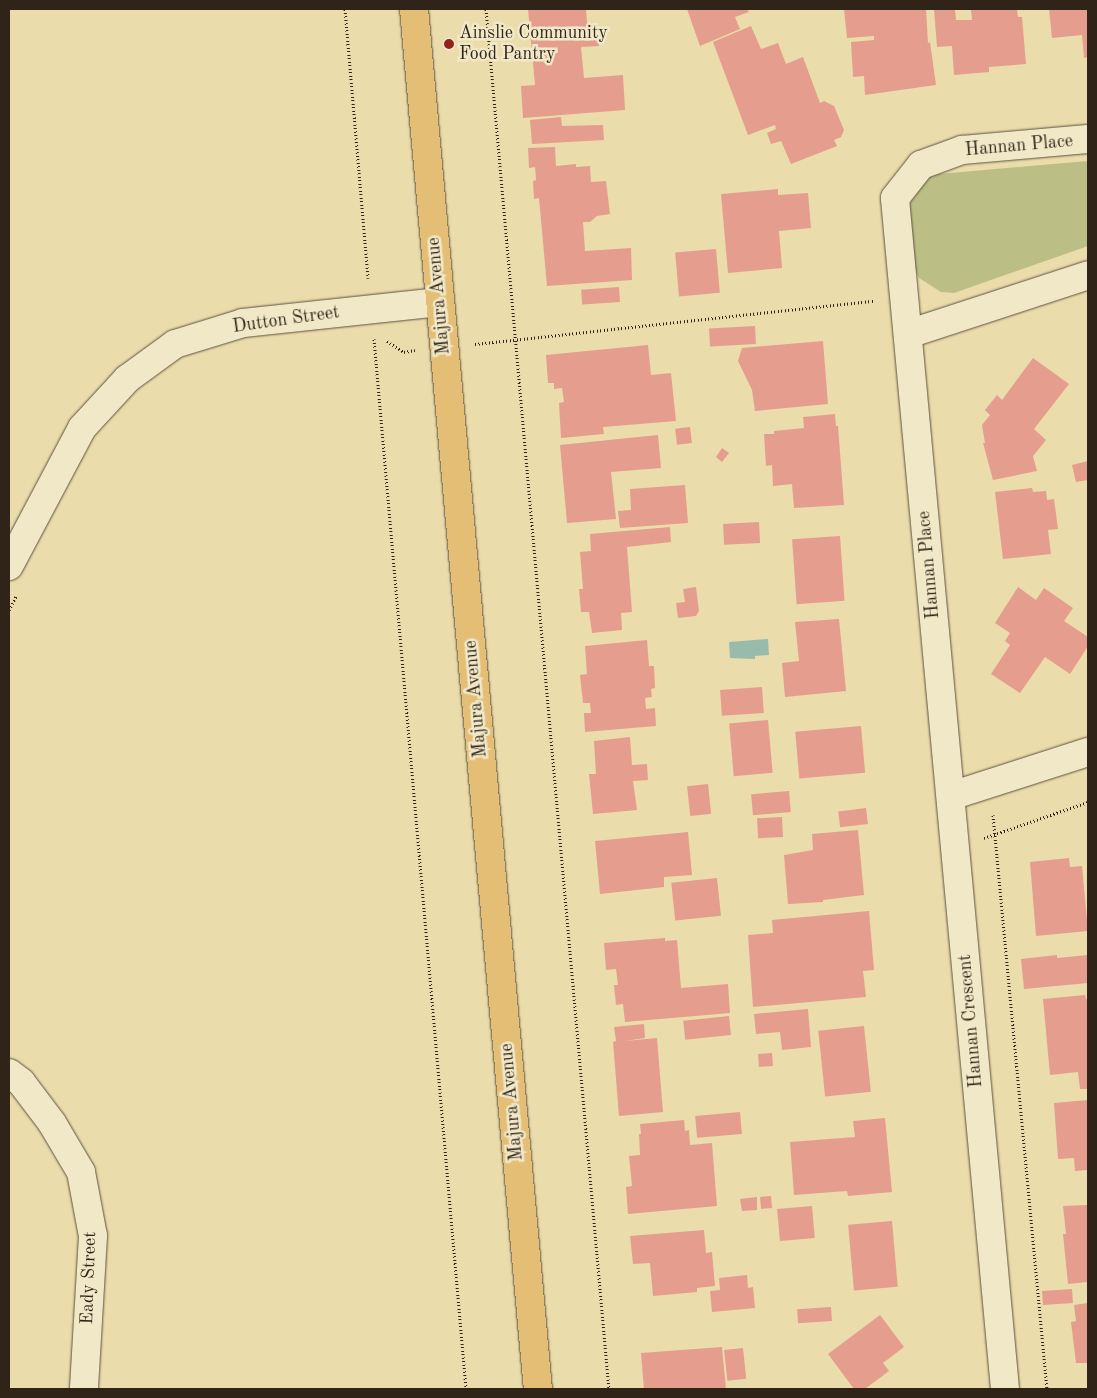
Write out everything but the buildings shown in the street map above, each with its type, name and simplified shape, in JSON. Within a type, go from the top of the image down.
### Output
[{"type":"main road","name":"Majura Avenue","points":[[414,9],[538,1389]]},
{"type":"street","name":"Hannan Place","points":[[951,796],[895,198],[921,165],[962,150],[1088,139]]},
{"type":"street","points":[[908,334],[1088,275]]},
{"type":"street","name":"Dutton Street","points":[[9,566],[82,428],[127,379],[175,344],[243,323],[440,302]]},
{"type":"street","points":[[951,796],[1088,752]]},
{"type":"street","name":"Hannan Crescent","points":[[951,796],[1005,1389]]},
{"type":"street","name":"Eady Street","points":[[9,1073],[21,1082],[52,1123],[81,1172],[92,1236],[84,1389]]},
{"type":"path","points":[[344,9],[466,1389]]},
{"type":"path","points":[[486,9],[609,1389]]},
{"type":"path","points":[[365,342],[388,341],[404,352],[905,298]]},
{"type":"path","points":[[9,610],[18,593]]},
{"type":"path","points":[[955,848],[1088,802]]},
{"type":"path","points":[[993,811],[1047,1389]]},
{"type":"green space","points":[[1088,161],[1088,246],[954,293],[941,292],[919,278],[914,267],[910,204],[916,190],[926,178],[939,174]]},
{"type":"shaded area","points":[[768,639],[769,655],[755,656],[755,659],[730,658],[729,642]]},
{"type":"place","name":"Ainslie Community Food Pantry","points":[[449,44]]}]
